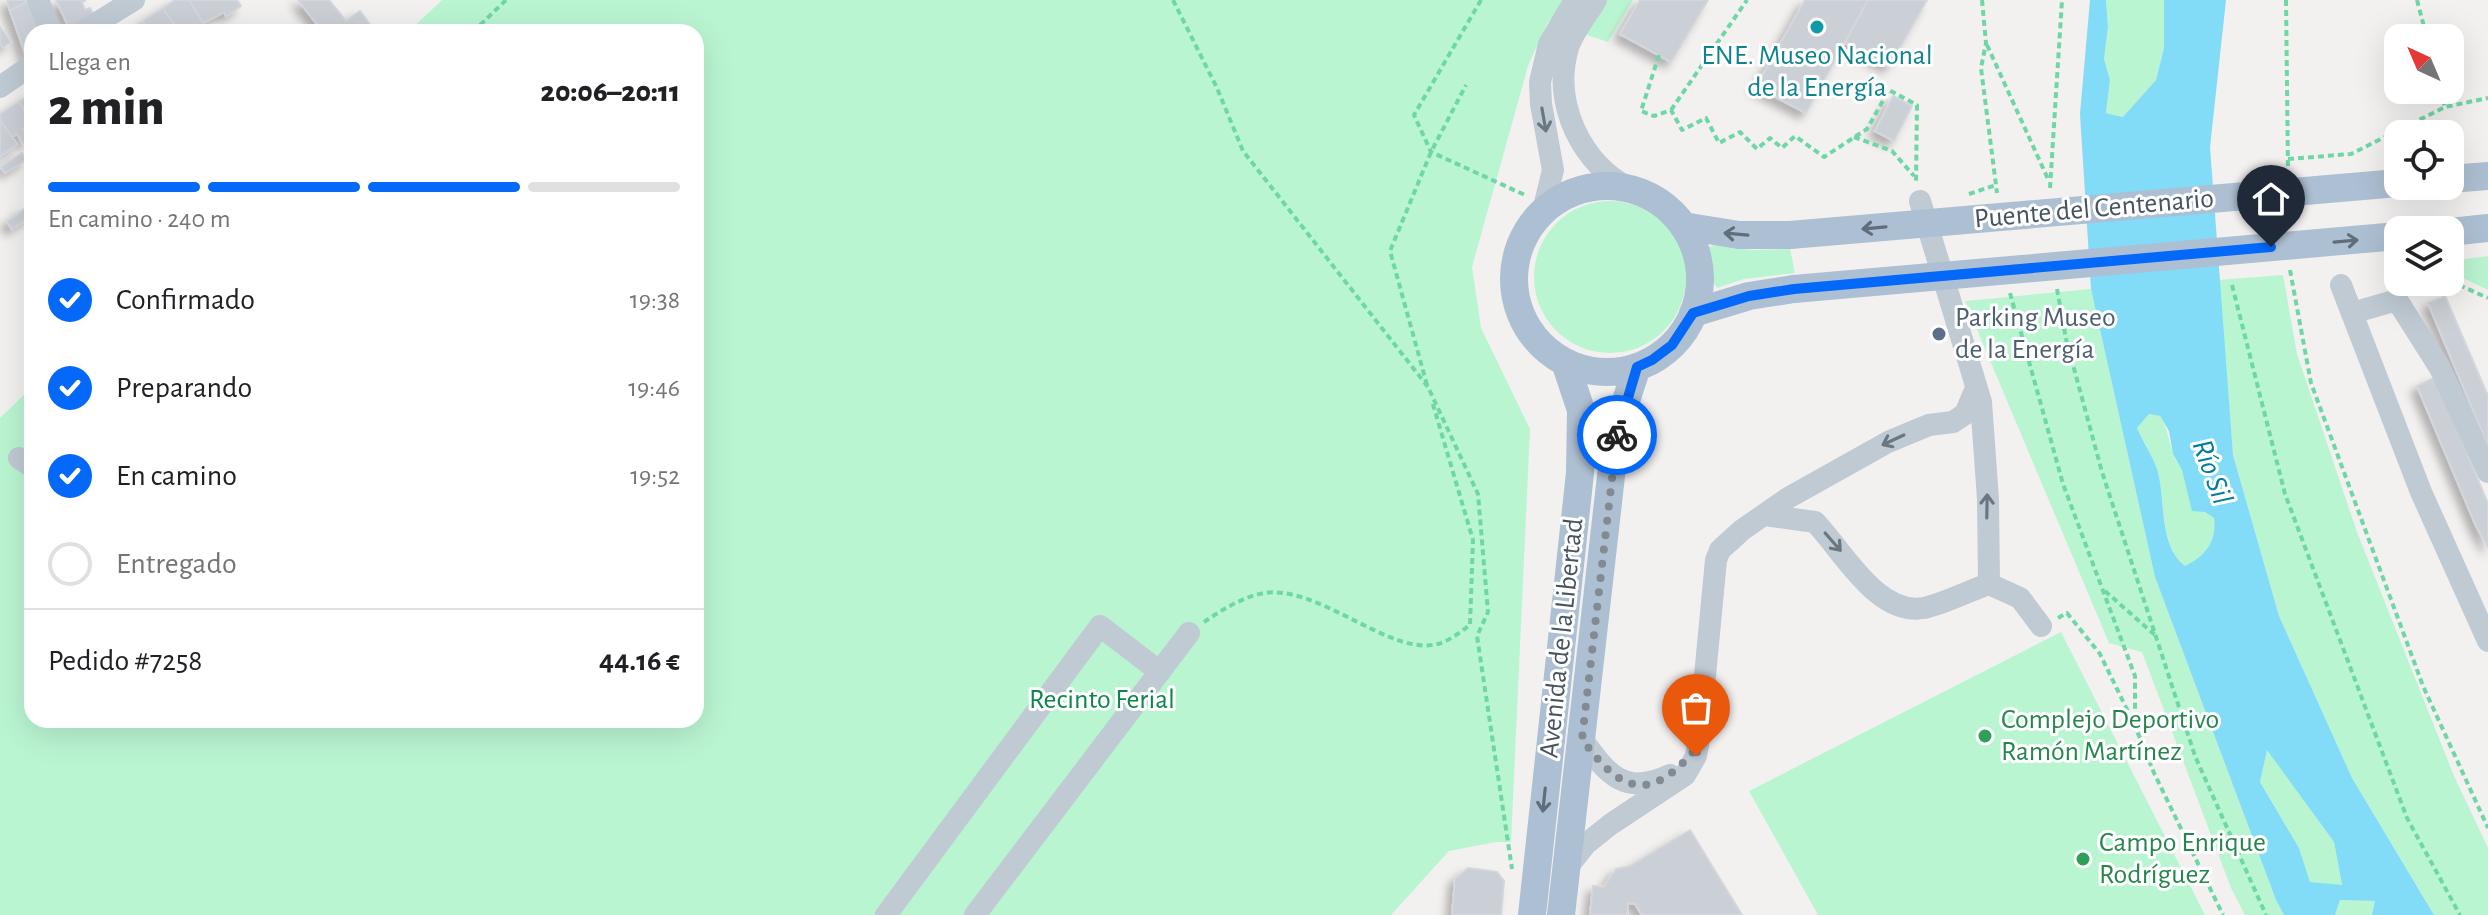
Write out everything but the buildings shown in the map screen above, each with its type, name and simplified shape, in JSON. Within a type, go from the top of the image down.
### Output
[{"type":"main road","points":[[2464,178],[2488,176]]},
{"type":"main road","name":"Puente del Centenario","points":[[1683,226],[1739,235],[1790,235],[2384,184]]},
{"type":"main road","points":[[1615,186],[1631,189],[1656,200],[1683,226],[1696,251],[1700,281],[1693,313],[1672,345],[1652,360],[1637,367],[1603,372],[1583,369],[1547,351],[1522,319],[1515,300],[1513,278],[1519,246],[1533,222],[1537,204],[1557,200],[1586,188],[1615,186]]},
{"type":"main road","points":[[2464,231],[2488,228]]},
{"type":"main road","name":"Puente del Centenario","points":[[1693,313],[1749,296],[1794,289],[2384,237]]},
{"type":"main road","name":"Avenida de la Libertad","points":[[1532,915],[1580,473],[1581,410],[1565,362]]},
{"type":"main road","name":"Avenida de la Libertad","points":[[1561,915],[1611,476],[1619,422],[1637,367]]},
{"type":"street","points":[[38,0],[48,24]]},
{"type":"street","points":[[95,24],[134,0]]},
{"type":"street","points":[[1537,204],[1553,170],[1540,82],[1549,44],[1575,0]]},
{"type":"street","points":[[1596,0],[1569,47],[1563,85],[1565,98],[1586,152],[1605,173],[1631,189]]},
{"type":"street","points":[[0,87],[24,70]]},
{"type":"street","points":[[1920,201],[1981,402],[1988,499],[1989,584]]},
{"type":"street","points":[[2341,285],[2421,492],[2488,641]]},
{"type":"street","points":[[2352,313],[2397,300],[2440,368],[2488,472]]},
{"type":"street","points":[[1566,869],[1586,844],[1692,767],[1698,746],[1716,560],[1727,544],[1764,515],[1888,442],[1929,425],[1953,422],[1965,414],[1976,388]]},
{"type":"street","points":[[1942,424],[1956,430],[1968,442],[1985,469]]},
{"type":"street","points":[[1809,521],[1809,499],[1813,485]]},
{"type":"street","points":[[1764,515],[1815,522],[1880,597],[1897,606],[1922,608],[1989,584],[2020,598],[2041,626]]},
{"type":"street","points":[[886,915],[1100,626],[1160,672]]},
{"type":"street","points":[[975,915],[1189,633]]},
{"type":"street","points":[[1582,739],[1615,777],[1640,786],[1670,775],[1698,746]]},
{"type":"path","points":[[481,24],[506,0]]},
{"type":"path","points":[[1173,0],[1217,88],[1243,151],[1428,387],[1478,494],[1488,612],[1477,636],[1513,880]]},
{"type":"path","points":[[1481,0],[1414,115],[1431,152],[1537,204]]},
{"type":"path","points":[[1659,55],[1641,111],[1654,116],[1671,110],[1747,0]]},
{"type":"path","points":[[1982,0],[1986,43],[1981,68],[1998,200]]},
{"type":"path","points":[[2051,199],[2062,0]]},
{"type":"path","points":[[2286,0],[2288,174]]},
{"type":"path","points":[[2417,0],[2423,24]]},
{"type":"path","points":[[1986,43],[2050,183]]},
{"type":"path","points":[[1189,633],[1228,606],[1264,593],[1304,597],[1403,641],[1431,645],[1452,638],[1470,625],[1473,540],[1390,251],[1431,152],[1466,85]]},
{"type":"path","points":[[1671,110],[1682,130],[1706,118],[1719,143],[1740,132],[1757,149],[1770,138],[1782,148],[1795,136],[1824,157],[1867,129],[1889,90],[1917,105],[1916,178],[1920,201]]},
{"type":"path","points":[[2288,159],[2351,154],[2445,107],[2488,98]]},
{"type":"path","points":[[1854,137],[1892,151],[1916,178]]},
{"type":"path","points":[[1959,197],[1996,185]]},
{"type":"path","points":[[2290,266],[2290,281],[2311,383],[2423,686],[2488,828]]},
{"type":"path","points":[[2056,278],[2066,339],[2102,472],[2195,756],[2266,915]]},
{"type":"path","points":[[2232,285],[2285,494],[2407,818],[2460,915]]},
{"type":"path","points":[[2464,287],[2488,298]]},
{"type":"path","points":[[2010,290],[2011,305],[2063,484],[2135,676],[2135,726]]},
{"type":"path","points":[[2103,589],[2156,636]]},
{"type":"path","points":[[2041,626],[2067,613],[2100,654],[2223,915]]},
{"type":"green space","name":"Recinto Ferial","points":[[442,0],[1633,0],[1608,42],[1548,22],[1528,66],[1472,267],[1481,328],[1530,429],[1511,842],[1449,851],[1391,915],[0,915],[0,418],[24,395],[24,728],[704,728],[704,24],[416,24]]},
{"type":"green space","points":[[2106,0],[2164,0],[2164,48],[2156,80],[2124,117],[2106,113],[2110,80],[2104,59],[2108,27]]},
{"type":"green space","points":[[1610,201],[1639,206],[1664,223],[1681,248],[1686,277],[1681,306],[1664,331],[1639,348],[1610,353],[1581,348],[1556,331],[1539,306],[1534,277],[1539,248],[1556,223],[1581,206]]},
{"type":"green space","points":[[1714,245],[1752,250],[1790,249],[1795,273],[1744,279],[1717,288],[1712,281],[1707,248]]},
{"type":"green space","points":[[2488,256],[2488,290],[2464,278],[2464,259]]},
{"type":"green space","points":[[2283,275],[2297,354],[2357,532],[2454,776],[2488,848],[2488,915],[2434,915],[2352,778],[2279,616],[2233,455],[2218,280]]},
{"type":"green space","points":[[2091,289],[2155,577],[2284,915],[2245,915],[2231,888],[2142,652],[2109,643],[1965,301]]},
{"type":"green space","points":[[2149,414],[2160,416],[2174,457],[2191,490],[2214,518],[2214,534],[2208,547],[2184,567],[2170,547],[2156,469],[2137,428]]},
{"type":"green space","name":"Complejo Deportivo Ramón Martínez","points":[[2061,632],[2205,915],[1818,915],[1749,791]]},
{"type":"green space","points":[[2267,749],[2334,842],[2342,886],[2310,882],[2299,848],[2260,782]]},
{"type":"green space","points":[[2340,900],[2376,901],[2372,915],[2335,915]]},
{"type":"water","name":"Río Sil","points":[[2090,0],[2106,0],[2108,27],[2104,59],[2110,80],[2106,113],[2123,117],[2156,80],[2164,48],[2164,0],[2226,0],[2210,147],[2233,455],[2279,616],[2352,778],[2434,915],[2372,915],[2375,901],[2340,900],[2335,915],[2284,915],[2276,900],[2155,577],[2091,289],[2080,114]],"holes":[[[2149,414],[2160,416],[2169,431],[2173,454],[2182,470],[2192,511],[2205,512],[2214,518],[2214,534],[2208,547],[2185,566],[2170,546],[2157,469],[2137,428]],[[2267,750],[2334,842],[2342,885],[2310,882],[2299,848],[2260,782]]]},
{"type":"way so far","points":[[1617,435],[1582,739],[1615,777],[1640,786],[1670,775],[1698,746],[1696,756]]},
{"type":"place","name":"ENE. Museo Nacional de la Energía","points":[[1817,27]]},
{"type":"place","name":"Parking Museo de la Energía","points":[[1939,334]]},
{"type":"place","name":"Complejo Deportivo Ramón Martínez","points":[[1985,736]]},
{"type":"place","name":"Campo Enrique Rodríguez","points":[[2083,859]]},
{"type":"route","points":[[1617,435],[1637,367],[1672,345],[1693,313],[1749,296],[1794,289],[2271,247]]}]
